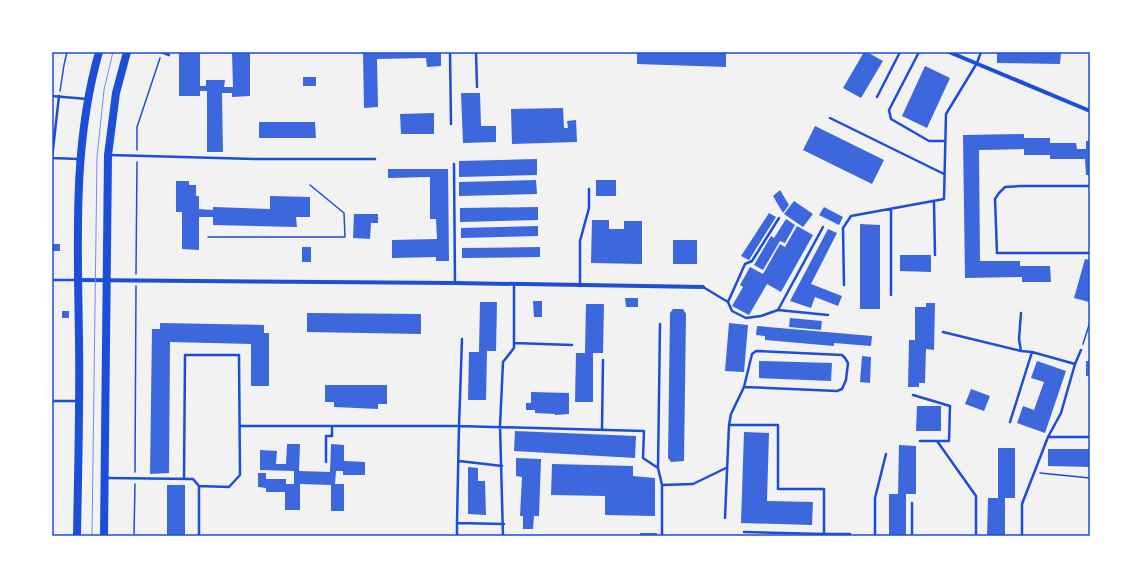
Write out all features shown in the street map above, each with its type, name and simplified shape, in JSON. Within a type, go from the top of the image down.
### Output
[{"type":"main road","points":[[77,536],[80,401],[78,280],[80,159],[82,134],[88,99],[99,52]]},
{"type":"main road","points":[[104,536],[108,155],[116,93],[127,52]]},
{"type":"street","points":[[949,52],[1090,111]]},
{"type":"street","points":[[78,280],[454,283],[703,287]]},
{"type":"lane","points":[[162,52],[169,55]]},
{"type":"lane","points":[[450,52],[452,124]]},
{"type":"lane","points":[[476,52],[477,87]]},
{"type":"lane","points":[[877,98],[900,52]]},
{"type":"lane","points":[[919,52],[889,110],[891,119],[929,141],[945,141]]},
{"type":"lane","points":[[844,285],[843,228],[851,216],[944,199],[946,114],[977,63],[980,52]]},
{"type":"lane","points":[[52,96],[88,99]]},
{"type":"lane","points":[[59,96],[52,158],[80,159]]},
{"type":"lane","points":[[830,118],[944,174]]},
{"type":"lane","points":[[108,155],[254,159],[375,159]]},
{"type":"lane","points":[[454,164],[454,283]]},
{"type":"lane","points":[[1090,186],[1005,187],[995,199],[997,253],[1090,253]]},
{"type":"lane","points":[[580,286],[580,241],[588,208],[589,189]]},
{"type":"lane","points":[[934,202],[935,255]]},
{"type":"lane","points":[[891,209],[891,295]]},
{"type":"lane","points":[[728,302],[745,264],[752,261],[779,218]]},
{"type":"lane","points":[[778,310],[823,227]]},
{"type":"lane","points":[[52,280],[78,280]]},
{"type":"lane","points":[[503,536],[504,524],[500,426],[503,362],[514,348],[514,284]]},
{"type":"lane","points":[[703,287],[728,302],[732,311],[746,318],[761,316],[778,310],[828,315]]},
{"type":"lane","points":[[1022,313],[1019,339],[1022,352]]},
{"type":"lane","points":[[660,324],[658,468],[662,485],[662,536]]},
{"type":"lane","points":[[943,332],[1022,352],[1032,352],[1075,364]]},
{"type":"lane","points":[[457,536],[462,339]]},
{"type":"lane","points":[[514,343],[572,345]]},
{"type":"lane","points":[[1022,536],[1022,504],[1048,437],[1061,413],[1075,364],[1081,350]]},
{"type":"lane","points":[[725,518],[729,425],[732,414],[744,387],[752,354],[756,351],[842,355],[846,358],[848,363],[845,385],[842,389],[837,391],[744,387]]},
{"type":"lane","points":[[1010,422],[1032,352]]},
{"type":"lane","points":[[184,479],[185,355],[239,355],[240,475],[229,487],[198,486]]},
{"type":"lane","points":[[602,430],[603,360]]},
{"type":"lane","points":[[913,395],[950,406],[949,441],[920,441]]},
{"type":"lane","points":[[52,401],[80,401]]},
{"type":"lane","points":[[729,425],[778,425],[778,489],[824,489],[824,534]]},
{"type":"lane","points":[[240,426],[500,426],[644,431],[643,458],[658,468]]},
{"type":"lane","points":[[326,462],[326,436],[332,436],[332,426]]},
{"type":"lane","points":[[1048,437],[1090,437]]},
{"type":"lane","points":[[937,441],[976,496],[976,536]]},
{"type":"lane","points":[[875,536],[875,498],[886,454]]},
{"type":"lane","points":[[459,461],[502,466]]},
{"type":"lane","points":[[662,485],[693,484],[726,468]]},
{"type":"lane","points":[[105,478],[193,479],[198,486],[199,536]]},
{"type":"lane","points":[[912,503],[912,536]]},
{"type":"lane","points":[[458,523],[504,524]]},
{"type":"lane","points":[[744,532],[850,534],[850,536]]},
{"type":"path","points":[[59,96],[67,52]]},
{"type":"path","points":[[134,536],[137,126],[162,52]]},
{"type":"path","points":[[208,237],[345,237],[344,213],[310,185]]},
{"type":"path","points":[[1081,350],[1090,322]]},
{"type":"path","points":[[1034,473],[1090,478]]},
{"type":"building","points":[[179,52],[200,52],[200,86],[206,86],[206,80],[225,80],[224,87],[233,87],[232,52],[250,52],[250,96],[232,97],[232,93],[222,93],[223,152],[207,152],[207,91],[200,91],[200,96],[179,96]]},
{"type":"building","points":[[363,52],[441,52],[441,66],[427,67],[426,58],[377,59],[378,107],[364,108]]},
{"type":"building","points":[[637,52],[726,52],[726,67],[637,64]]},
{"type":"building","points":[[864,52],[867,52],[883,61],[861,98],[843,88]]},
{"type":"building","points":[[997,52],[1061,52],[1060,64],[997,63]]},
{"type":"building","points":[[925,66],[950,78],[927,128],[902,116]]},
{"type":"building","points":[[303,77],[316,77],[316,86],[303,86]]},
{"type":"building","points":[[461,93],[480,93],[481,126],[496,126],[496,142],[463,143]]},
{"type":"building","points":[[563,108],[564,128],[568,128],[567,121],[576,120],[577,142],[512,144],[511,109]]},
{"type":"building","points":[[434,113],[434,134],[401,134],[400,114]]},
{"type":"building","points":[[259,122],[315,122],[316,138],[259,138]]},
{"type":"building","points":[[815,126],[884,160],[872,184],[803,150]]},
{"type":"building","points":[[1024,134],[1024,138],[1050,138],[1050,143],[1076,143],[1077,149],[1086,149],[1086,141],[1090,141],[1090,175],[1086,175],[1085,159],[1050,159],[1050,155],[1024,155],[1024,149],[979,150],[980,261],[1020,261],[1020,266],[1050,266],[1051,282],[1022,282],[1022,277],[965,278],[963,135]]},
{"type":"building","points":[[537,159],[537,175],[459,177],[459,161]]},
{"type":"building","points":[[388,169],[448,169],[449,261],[436,261],[436,257],[392,258],[392,240],[437,239],[436,219],[430,219],[430,177],[388,178]]},
{"type":"building","points":[[536,180],[537,194],[459,196],[459,182]]},
{"type":"building","points":[[596,180],[616,180],[616,196],[596,196]]},
{"type":"building","points":[[176,181],[189,181],[189,185],[196,185],[196,196],[199,196],[199,209],[213,210],[213,207],[270,209],[270,196],[310,197],[310,217],[296,217],[297,227],[213,225],[213,217],[199,217],[199,250],[182,249],[182,212],[176,212]]},
{"type":"building","points":[[780,190],[789,205],[783,213],[773,196]]},
{"type":"building","points":[[794,201],[813,214],[803,227],[784,214]]},
{"type":"building","points":[[538,207],[538,220],[460,222],[460,208]]},
{"type":"building","points":[[824,207],[843,217],[839,225],[819,215]]},
{"type":"building","points":[[769,213],[776,217],[749,260],[741,256]]},
{"type":"building","points":[[354,214],[378,214],[378,223],[371,223],[370,239],[353,238]]},
{"type":"building","points":[[786,219],[795,225],[785,243],[780,241],[763,270],[754,265],[771,236],[774,238]]},
{"type":"building","points":[[592,220],[609,220],[609,229],[624,229],[624,221],[642,221],[642,264],[591,263]]},
{"type":"building","points":[[860,224],[880,225],[880,309],[860,309]]},
{"type":"building","points":[[538,226],[538,236],[461,238],[461,228]]},
{"type":"building","points":[[797,226],[813,235],[781,292],[767,284],[749,315],[732,306],[743,287],[740,285],[750,267],[763,274],[780,244],[785,247]]},
{"type":"building","points":[[828,229],[837,233],[811,284],[842,296],[838,306],[815,297],[811,308],[790,301]]},
{"type":"building","points":[[673,240],[697,240],[697,264],[673,264]]},
{"type":"building","points":[[53,244],[60,244],[60,251],[53,251]]},
{"type":"building","points":[[302,247],[311,247],[311,262],[302,262]]},
{"type":"building","points":[[540,247],[540,257],[462,258],[462,248]]},
{"type":"building","points":[[900,255],[931,255],[931,272],[900,271]]},
{"type":"building","points":[[1085,259],[1090,260],[1089,302],[1074,298]]},
{"type":"building","points":[[625,298],[638,298],[638,307],[626,307]]},
{"type":"building","points":[[533,301],[542,301],[542,317],[534,317]]},
{"type":"building","points":[[480,302],[497,302],[496,351],[487,351],[486,400],[468,400],[469,352],[479,352]]},
{"type":"building","points":[[926,303],[935,303],[934,350],[926,349],[925,383],[919,383],[919,387],[908,387],[909,340],[915,340],[915,307],[926,307]]},
{"type":"building","points":[[586,304],[604,304],[603,353],[593,353],[593,402],[575,402],[576,353],[585,353]]},
{"type":"building","points":[[673,309],[683,309],[686,314],[684,461],[671,462],[668,458],[670,313]]},
{"type":"building","points":[[62,311],[69,311],[69,318],[62,318]]},
{"type":"building","points":[[307,313],[421,314],[421,334],[307,332]]},
{"type":"building","points":[[790,318],[822,321],[821,330],[789,327]]},
{"type":"building","points":[[160,323],[264,325],[264,333],[269,333],[269,386],[251,386],[251,344],[170,342],[169,473],[150,474],[152,329],[160,329]]},
{"type":"building","points":[[729,323],[748,325],[744,372],[725,371]]},
{"type":"building","points":[[757,326],[872,336],[871,346],[834,343],[834,346],[765,340],[765,336],[756,335]]},
{"type":"building","points":[[862,356],[871,357],[870,383],[860,382]]},
{"type":"building","points":[[759,361],[832,363],[831,381],[759,378]]},
{"type":"building","points":[[1037,361],[1066,371],[1045,433],[1017,423],[1023,406],[1034,410],[1044,382],[1031,378]]},
{"type":"building","points":[[1086,361],[1090,361],[1090,376],[1086,376]]},
{"type":"building","points":[[325,385],[387,385],[387,404],[378,404],[378,409],[334,407],[334,402],[325,402]]},
{"type":"building","points":[[971,389],[990,396],[984,411],[965,404]]},
{"type":"building","points":[[531,392],[569,393],[569,414],[555,415],[535,413],[535,410],[526,410],[526,403],[531,403]]},
{"type":"building","points":[[917,406],[941,406],[941,431],[916,431]]},
{"type":"building","points":[[515,431],[636,436],[635,458],[514,451]]},
{"type":"building","points":[[744,432],[769,433],[767,501],[813,502],[812,525],[741,523]]},
{"type":"building","points":[[287,444],[300,444],[299,471],[330,472],[331,444],[344,445],[344,461],[365,462],[365,475],[343,475],[343,471],[336,471],[335,484],[344,484],[344,511],[331,511],[331,485],[300,484],[300,510],[285,510],[285,492],[266,492],[266,488],[258,487],[258,473],[266,473],[266,479],[286,479],[286,484],[294,484],[294,471],[260,470],[260,450],[277,451],[276,464],[286,464]]},
{"type":"building","points":[[899,445],[916,446],[916,494],[906,494],[906,536],[889,536],[889,494],[898,494]]},
{"type":"building","points":[[998,448],[1015,448],[1015,498],[1005,498],[1005,536],[987,536],[988,498],[998,498]]},
{"type":"building","points":[[1048,449],[1090,449],[1090,467],[1048,466]]},
{"type":"building","points":[[516,458],[541,459],[539,516],[534,516],[533,529],[523,529],[523,516],[520,516],[522,477],[516,476]]},
{"type":"building","points":[[552,464],[633,466],[633,476],[655,478],[655,516],[605,515],[605,496],[551,495]]},
{"type":"building","points":[[468,467],[478,468],[478,481],[485,481],[486,515],[468,514]]},
{"type":"building","points":[[167,485],[185,485],[185,536],[167,536]]},
{"type":"building","points":[[640,533],[657,533],[657,536],[640,536]]},
{"type":"tram line","points":[[92,536],[97,157],[104,90],[113,52]]}]
